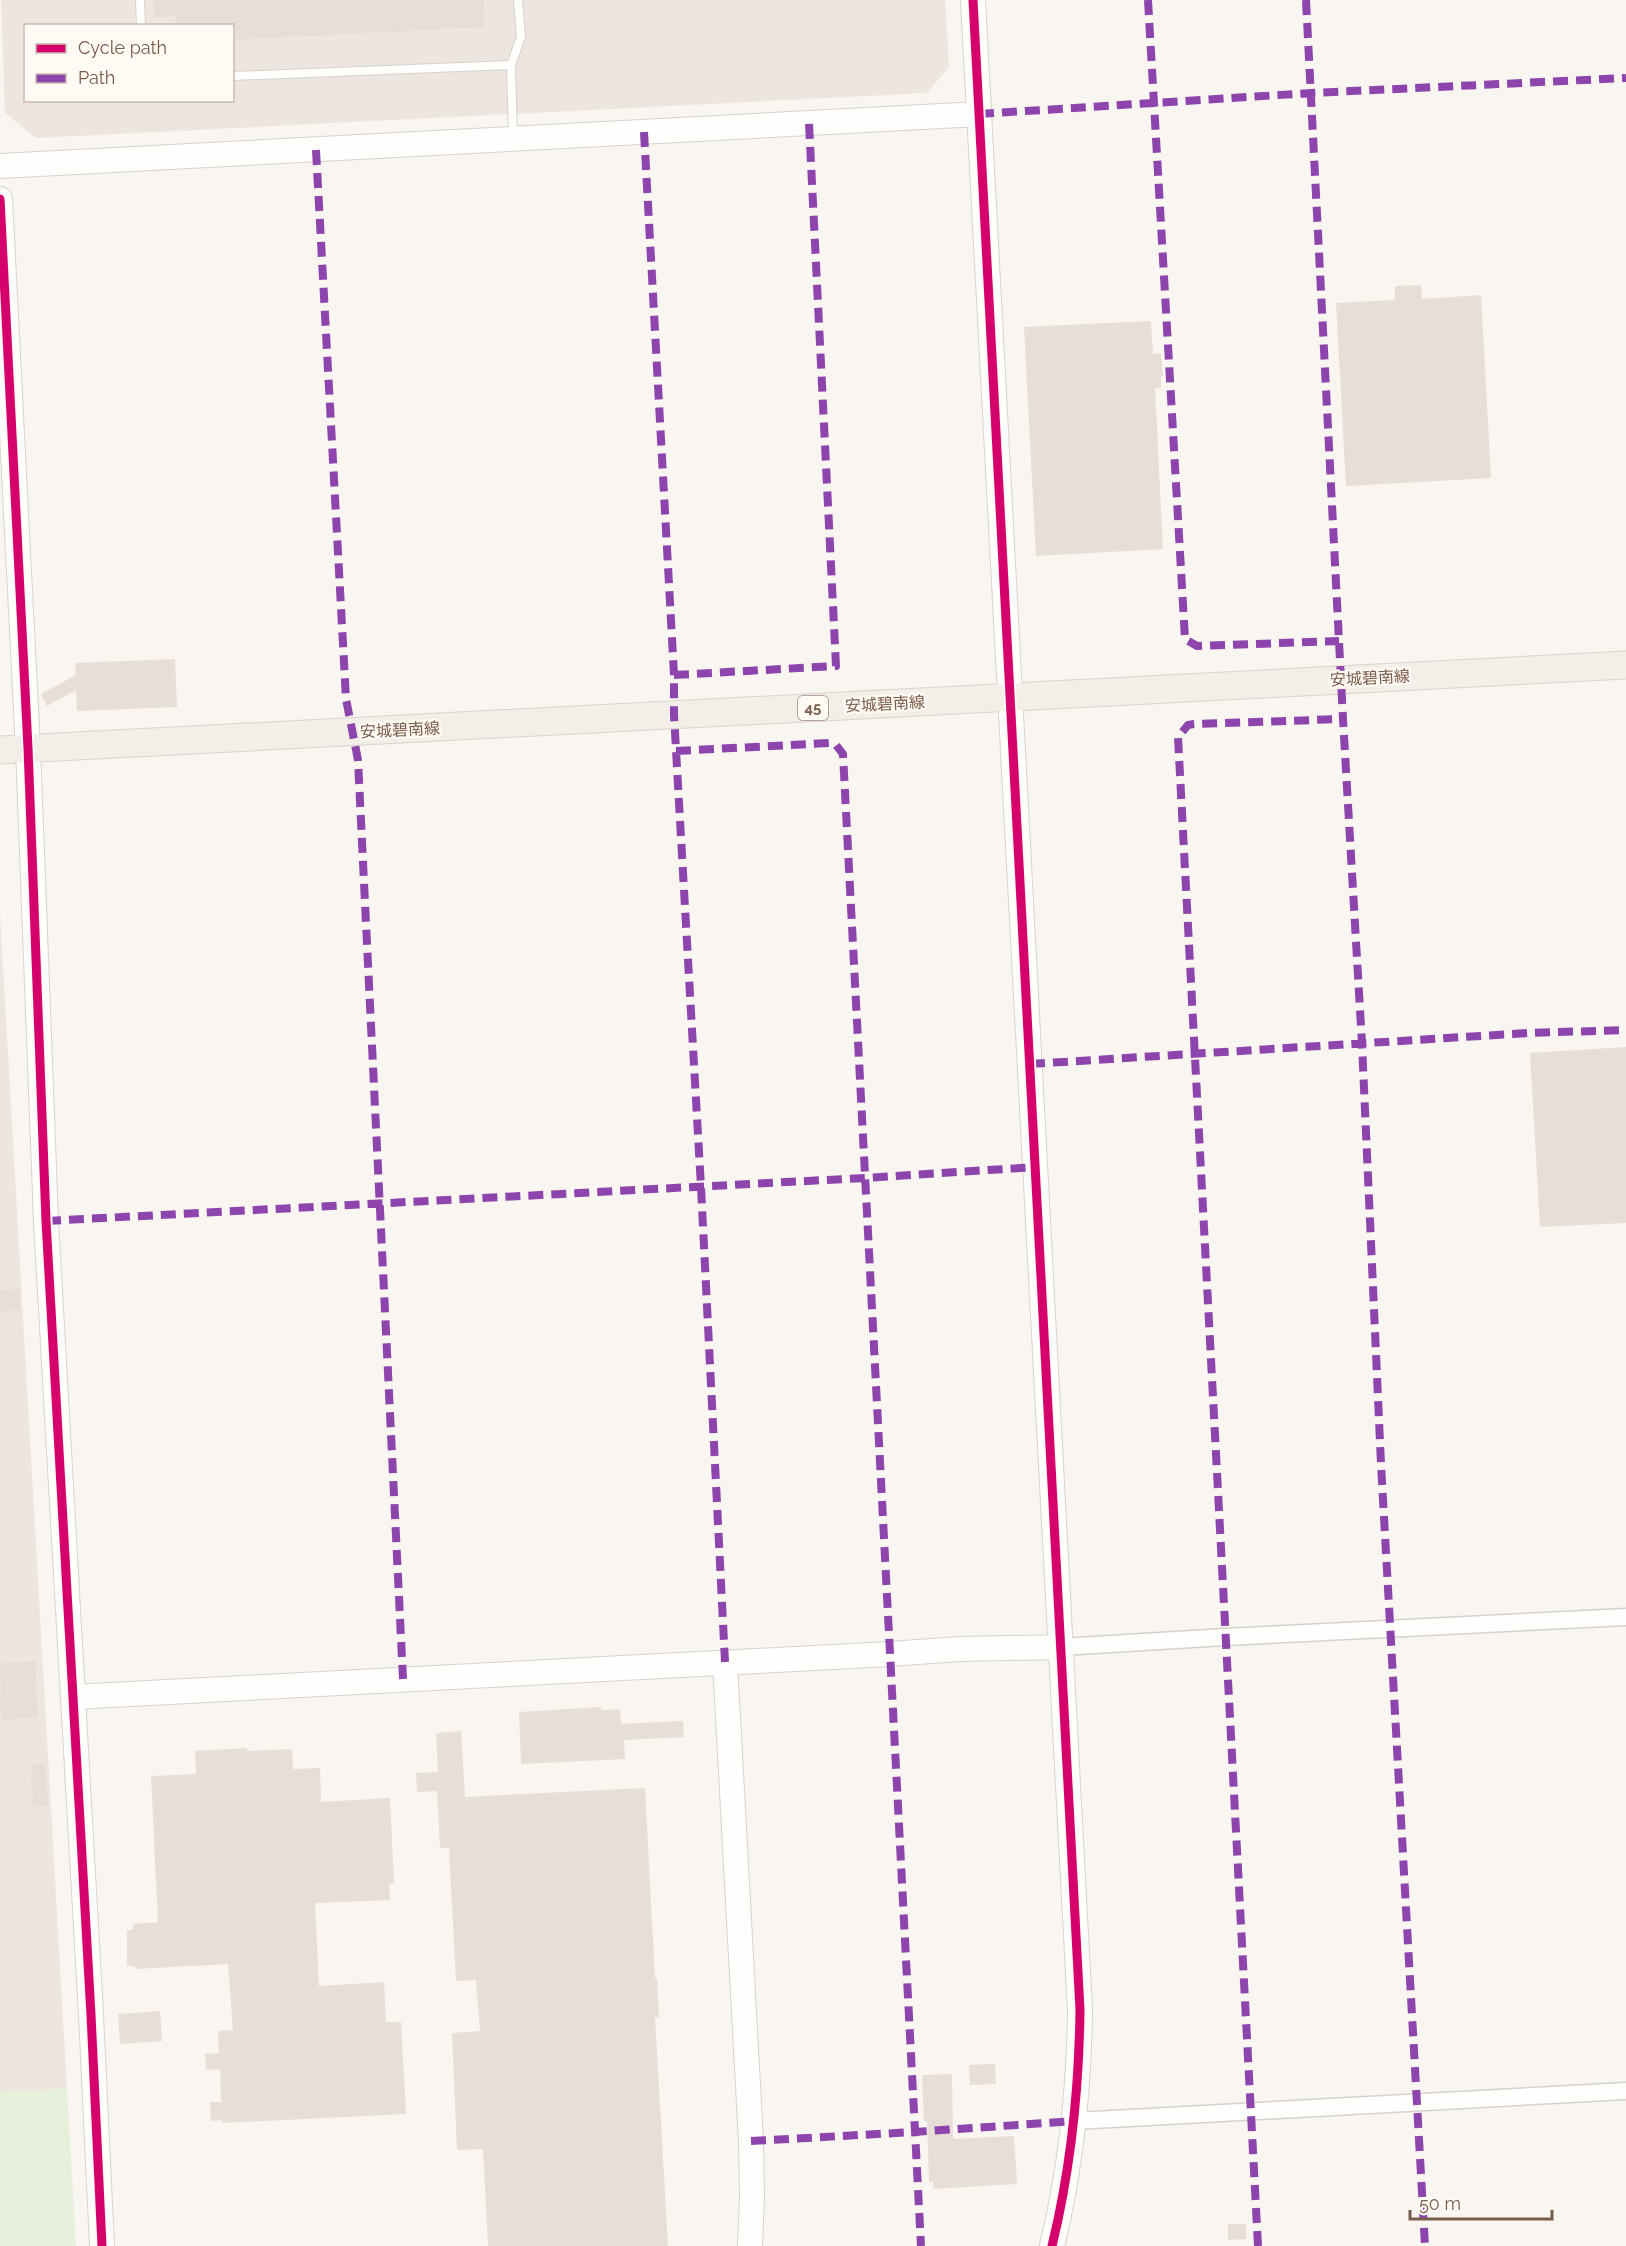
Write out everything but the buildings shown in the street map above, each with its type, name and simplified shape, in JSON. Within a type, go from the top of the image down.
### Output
[{"type":"main road","name":"安城碧南線","points":[[0,750],[1626,665]]},
{"type":"street","points":[[973,0],[1080,2010],[1075,2121],[1064,2193],[1052,2246]]},
{"type":"street","points":[[0,166],[979,114]]},
{"type":"street","points":[[0,199],[28,748],[46,1221],[74,1697],[102,2246]]},
{"type":"street","points":[[74,1697],[959,1649],[1061,1647],[1626,1617]]},
{"type":"street","points":[[725,1662],[751,2141],[750,2246]]},
{"type":"street","points":[[1075,2121],[1626,2091]]},
{"type":"lane","points":[[140,0],[141,24]]},
{"type":"lane","points":[[513,139],[511,65],[521,37],[519,0]]},
{"type":"lane","points":[[234,76],[511,65]]},
{"type":"shaded area","points":[[1,0],[945,0],[949,67],[927,93],[36,138],[5,113]]},
{"type":"shaded area","points":[[0,913],[67,2089],[0,2092]]},
{"type":"green space","points":[[67,2089],[76,2246],[0,2246],[0,2092]]},
{"type":"marked path","points":[[1148,0],[1185,639],[1197,646],[1339,641]]},
{"type":"marked path","points":[[1306,0],[1362,1044],[1381,1464],[1425,2246]]},
{"type":"marked path","points":[[979,114],[1311,93],[1626,78]]},
{"type":"marked path","points":[[674,675],[836,666],[809,123]]},
{"type":"marked path","points":[[644,132],[725,1662]]},
{"type":"marked path","points":[[316,150],[346,699],[358,760],[403,1679]]},
{"type":"marked path","points":[[1258,2246],[1178,737],[1188,725],[1194,724],[1343,719]]},
{"type":"marked path","points":[[676,751],[830,743],[836,745],[843,754],[921,2246]]},
{"type":"marked path","points":[[1030,1064],[1528,1033],[1626,1030]]},
{"type":"marked path","points":[[46,1221],[1036,1167]]},
{"type":"marked path","points":[[751,2141],[1075,2121]]},
{"type":"cycle path","points":[[973,0],[1080,2010],[1073,2129],[1052,2246]]},
{"type":"cycle path","points":[[0,199],[28,748],[46,1221],[102,2246]]}]
